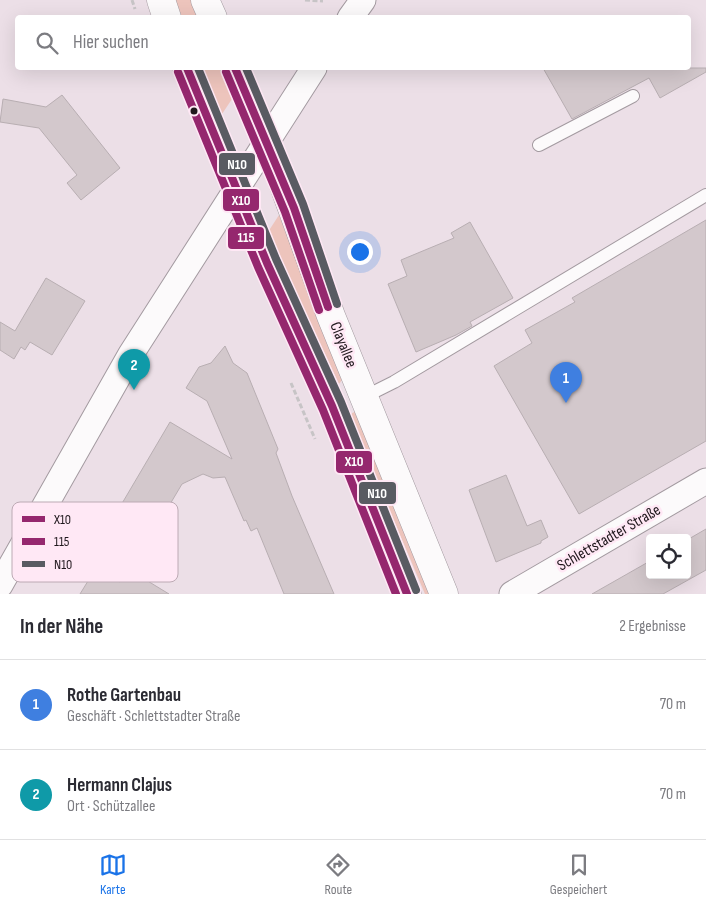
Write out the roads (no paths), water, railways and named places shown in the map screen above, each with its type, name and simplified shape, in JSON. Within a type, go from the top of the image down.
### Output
[{"type":"main road","points":[[161,0],[166,15]]},
{"type":"main road","points":[[205,0],[212,15]]},
{"type":"main road","points":[[188,70],[235,189],[332,406],[407,594]]},
{"type":"main road","name":"Clayallee","points":[[236,70],[266,140],[363,394],[444,594]]},
{"type":"street","points":[[352,15],[363,0]]},
{"type":"street","points":[[40,502],[235,189],[313,70]]},
{"type":"street","name":"Schlettstadter Straße","points":[[512,594],[706,482]]},
{"type":"street","points":[[0,585],[8,553]]},
{"type":"lane","points":[[539,145],[634,96]]},
{"type":"lane","points":[[332,406],[394,382],[706,195]]},
{"type":"place","name":"Hermann Clajus","points":[[134,390]]},
{"type":"place","name":"Rothe Gartenbau","points":[[566,403]]}]
